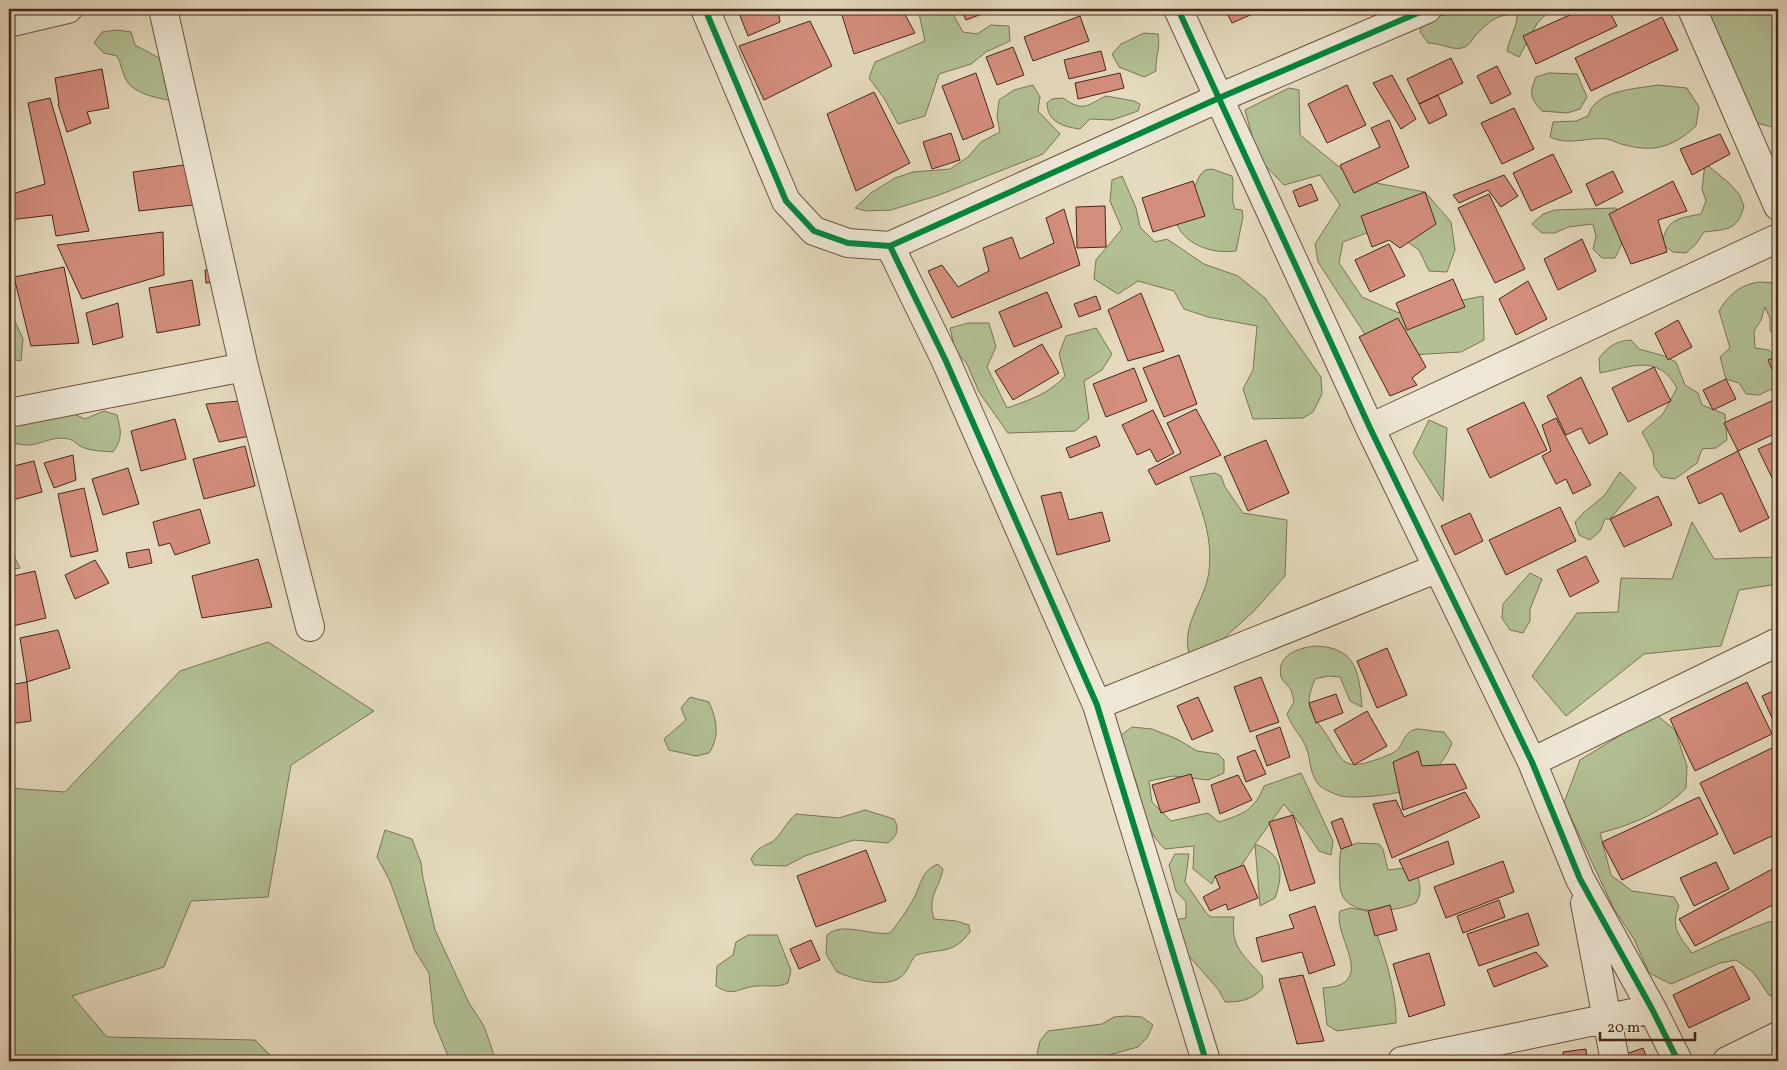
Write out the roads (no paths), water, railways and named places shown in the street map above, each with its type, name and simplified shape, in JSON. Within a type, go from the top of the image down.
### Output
[{"type":"street","points":[[9,23],[68,9]]},
{"type":"street","points":[[164,9],[244,367],[310,627]]},
{"type":"street","points":[[706,9],[786,202],[814,232],[848,243],[890,246],[1219,98],[1427,9]]},
{"type":"street","points":[[1178,9],[1370,428],[1532,762],[1580,879],[1678,1061]]},
{"type":"street","points":[[1692,9],[1778,206]]},
{"type":"street","points":[[1370,428],[1778,238]]},
{"type":"street","points":[[890,246],[945,359],[1097,705],[1206,1061]]},
{"type":"street","points":[[9,413],[244,367]]},
{"type":"street","points":[[1097,705],[1438,568]]},
{"type":"street","points":[[1532,762],[1778,642]]},
{"type":"street","points":[[1580,879],[1615,1061]]},
{"type":"street","points":[[1402,1061],[1607,1017],[1652,1010]]},
{"type":"street","points":[[1727,1061],[1778,1036]]}]
